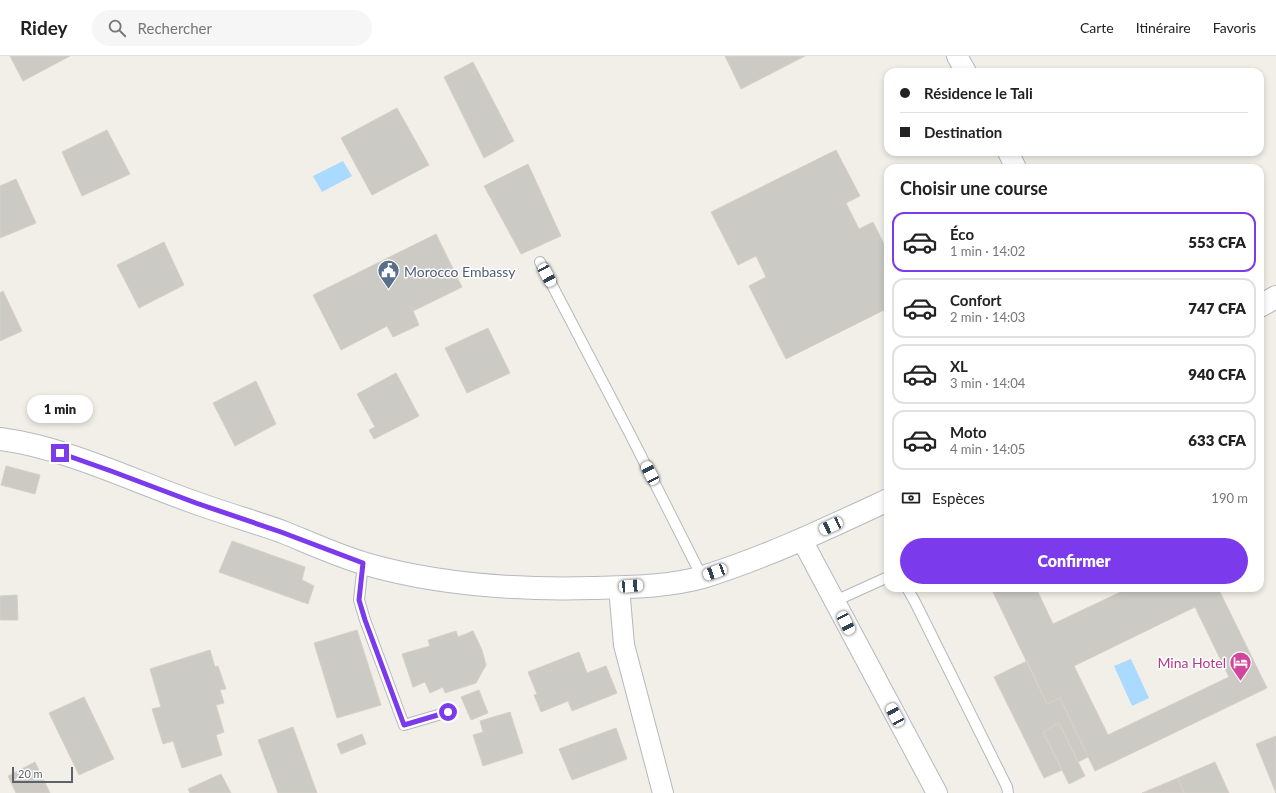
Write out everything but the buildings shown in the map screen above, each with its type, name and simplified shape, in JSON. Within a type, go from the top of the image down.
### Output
[{"type":"main road","points":[[1264,304],[1276,297]]},
{"type":"main road","points":[[0,439],[13,441],[68,456],[363,563],[425,578],[517,588],[618,587],[680,582],[702,577],[802,540],[884,502]]},
{"type":"street","points":[[957,56],[964,68]]},
{"type":"street","points":[[802,540],[937,793]]},
{"type":"street","points":[[618,587],[624,645],[663,793]]},
{"type":"lane","points":[[540,262],[630,434],[702,577]]},
{"type":"lane","points":[[363,563],[359,600],[404,725],[448,712]]},
{"type":"lane","points":[[835,601],[884,579]]},
{"type":"lane","points":[[909,592],[1007,787],[1008,793]]},
{"type":"water","points":[[343,161],[352,176],[322,192],[313,176]]},
{"type":"water","points":[[1131,659],[1149,698],[1132,706],[1114,666]]},
{"type":"place","name":"Morocco Embassy","points":[[388,290]]},
{"type":"place","name":"Mina Hotel","points":[[1241,682]]},
{"type":"route","points":[[60,453],[363,563],[359,600],[404,725],[448,712]]}]
